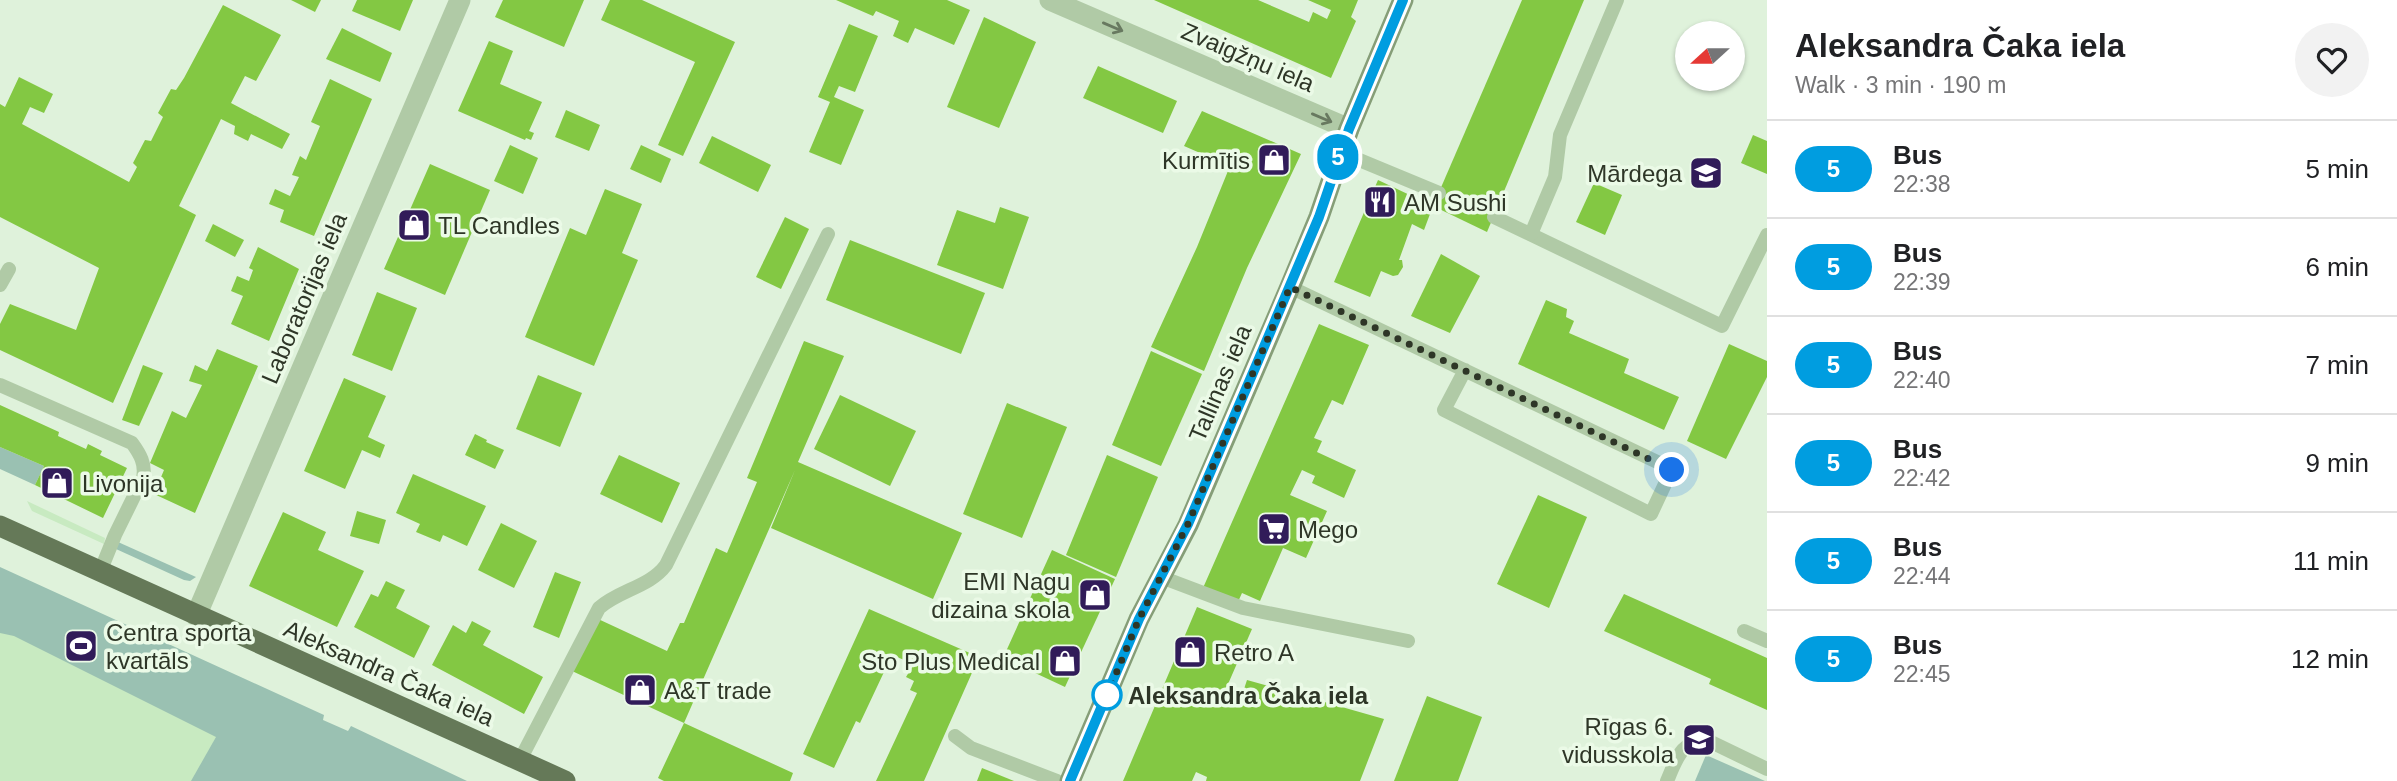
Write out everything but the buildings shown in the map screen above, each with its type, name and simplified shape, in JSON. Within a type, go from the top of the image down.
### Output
[{"type":"main road","name":"Aleksandra Čaka iela","points":[[0,526],[565,781]]},
{"type":"street","name":"Laboratorijas iela","points":[[197,616],[460,0]]},
{"type":"street","name":"Zvaigžņu iela","points":[[1050,0],[1349,129]]},
{"type":"street","name":"Tallinas iela","points":[[1070,781],[1139,619],[1206,483],[1290,287],[1319,217],[1349,129],[1403,0]]},
{"type":"lane","points":[[1531,234],[1555,177],[1560,135],[1617,0]]},
{"type":"lane","points":[[1340,152],[1439,193]]},
{"type":"lane","points":[[1494,217],[1721,326],[1767,235]]},
{"type":"lane","points":[[520,760],[599,608],[616,596],[654,577],[666,565],[828,234]]},
{"type":"lane","points":[[0,285],[9,269]]},
{"type":"lane","points":[[1290,287],[1465,370],[1672,470],[1651,514],[1444,410],[1465,370]]},
{"type":"lane","points":[[0,385],[132,443],[138,451],[145,469],[144,478],[100,572]]},
{"type":"lane","points":[[1161,577],[1243,608],[1408,641]]},
{"type":"lane","points":[[1744,631],[1767,641]]},
{"type":"lane","points":[[956,736],[971,748],[1057,781]]},
{"type":"lane","points":[[1667,781],[1680,752],[1686,746],[1701,740],[1709,741],[1767,769]]},
{"type":"shaded area","points":[[0,447],[44,466],[35,485],[0,469]]},
{"type":"shaded area","points":[[27,501],[105,538],[104,544],[32,511]]},
{"type":"shaded area","points":[[118,542],[196,577],[190,581],[184,580],[116,549]]},
{"type":"shaded area","name":"Centra sporta kvartāls","points":[[0,567],[324,715],[323,720],[348,731],[351,726],[467,781],[0,781]]},
{"type":"shaded area","points":[[0,633],[14,636],[216,737],[191,781],[0,781]]},
{"type":"shaded area","points":[[1706,755],[1765,781],[1695,781]]},
{"type":"bus line","name":"5","points":[[1070,781],[1139,619],[1188,524],[1258,361],[1319,217],[1340,152],[1403,0]]},
{"type":"place","name":"Kurmītis","points":[[1274,160]]},
{"type":"place","name":"Mārdega","points":[[1706,173]]},
{"type":"place","name":"AM Sushi","points":[[1380,202]]},
{"type":"place","name":"TL Candles","points":[[414,225]]},
{"type":"place","name":"Livonija","points":[[57,483]]},
{"type":"place","name":"Mego","points":[[1274,529]]},
{"type":"place","name":"EMI Nagu dizaina skola","points":[[1095,595]]},
{"type":"place","name":"Centra sporta kvartāls","points":[[81,646]]},
{"type":"place","name":"Retro A","points":[[1190,652]]},
{"type":"place","name":"Sto Plus Medical","points":[[1065,661]]},
{"type":"place","name":"A&T trade","points":[[640,690]]},
{"type":"place","name":"Aleksandra Čaka iela","points":[[1107,695]]},
{"type":"place","name":"Rīgas 6. vidusskola","points":[[1699,740]]},
{"type":"route","points":[[1107,695],[1139,619],[1188,524],[1290,287],[1672,470]]}]
